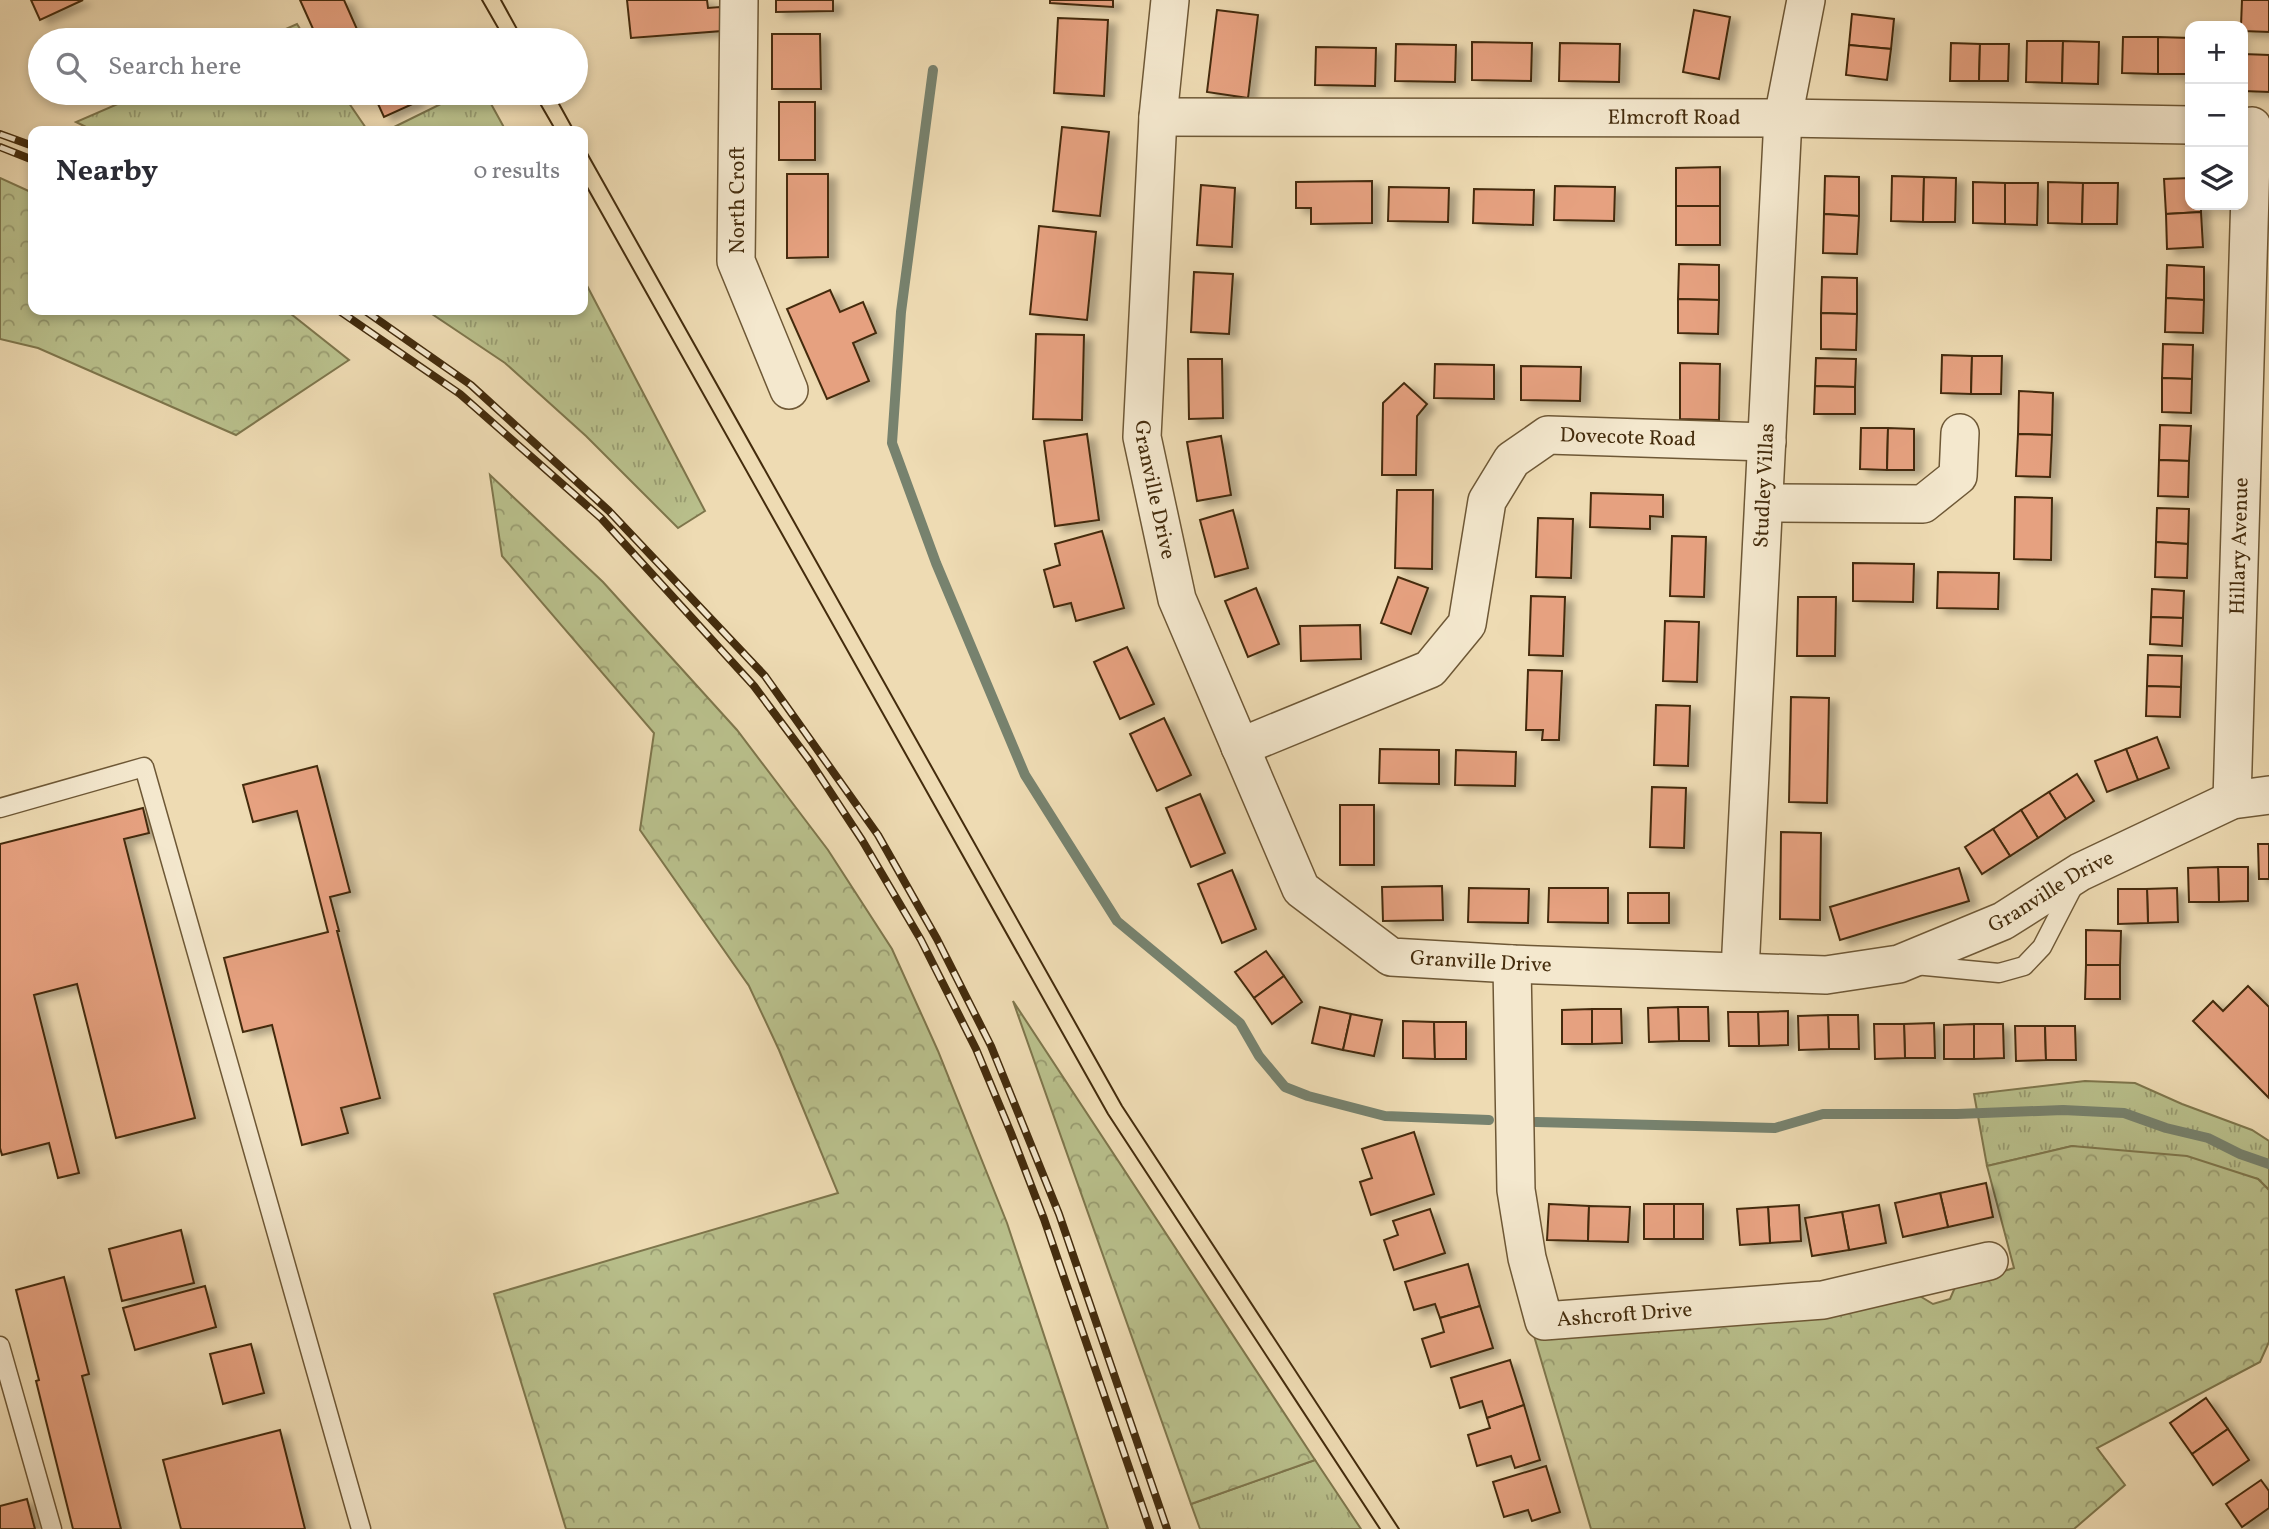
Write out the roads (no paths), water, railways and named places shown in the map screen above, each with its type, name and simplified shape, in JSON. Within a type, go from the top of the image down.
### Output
[{"type":"street","name":"North Croft","points":[[739,0],[736,261],[789,390]]},
{"type":"street","name":"Granville Drive","points":[[1170,0],[1158,117],[1142,437],[1177,599],[1301,889],[1391,957],[1826,975],[1899,964],[2003,921],[2080,872],[2232,800],[2269,795]]},
{"type":"street","name":"Studley Villas","points":[[1740,971],[1783,118],[1806,0]]},
{"type":"street","name":"Elmcroft Road","points":[[1158,117],[1783,118],[2185,125]]},
{"type":"street","name":"Hillary Avenue","points":[[2232,800],[2255,126]]},
{"type":"street","name":"Studley Villas","points":[[1764,503],[1923,504],[1958,476],[1960,433]]},
{"type":"street","name":"Dovecote Road","points":[[1240,747],[1430,669],[1467,624],[1487,500],[1512,460],[1548,435],[1767,442]]},
{"type":"street","name":"Ashcroft Drive","points":[[1512,964],[1516,1190],[1527,1258],[1544,1321],[1823,1300],[1938,1285],[1989,1261]]},
{"type":"lane","points":[[0,808],[144,767],[361,1529]]},
{"type":"lane","points":[[1899,964],[1999,974],[2024,966],[2042,947],[2080,872]]},
{"type":"lane","points":[[0,1346],[52,1529]]},
{"type":"waterway","points":[[933,70],[901,312],[892,443],[936,563],[1025,775],[1117,921],[1240,1023],[1259,1056],[1285,1087],[1308,1096],[1385,1116],[1489,1120]]},
{"type":"waterway","points":[[1536,1122],[1775,1128],[1823,1114],[1957,1114],[2063,1110],[2124,1113],[2166,1128],[2208,1138],[2240,1154],[2269,1164]]},
{"type":"tram line","points":[[482,0],[498,28]]},
{"type":"tram line","points":[[501,0],[516,28]]},
{"type":"tram line","points":[[541,105],[553,126]]},
{"type":"tram line","points":[[560,105],[571,126]]},
{"type":"tram line","points":[[588,155],[1122,1106],[1399,1529]]},
{"type":"tram line","points":[[588,189],[1108,1114],[1380,1529]]},
{"type":"railway","points":[[0,134],[28,144]]},
{"type":"railway","points":[[0,147],[28,158]]},
{"type":"railway","points":[[345,315],[460,394],[601,518],[754,686],[810,761],[862,840],[921,940],[976,1049],[1044,1219],[1150,1529]]},
{"type":"railway","points":[[371,315],[471,385],[609,511],[765,676],[878,835],[937,939],[991,1046],[1059,1214],[1167,1529]]}]
